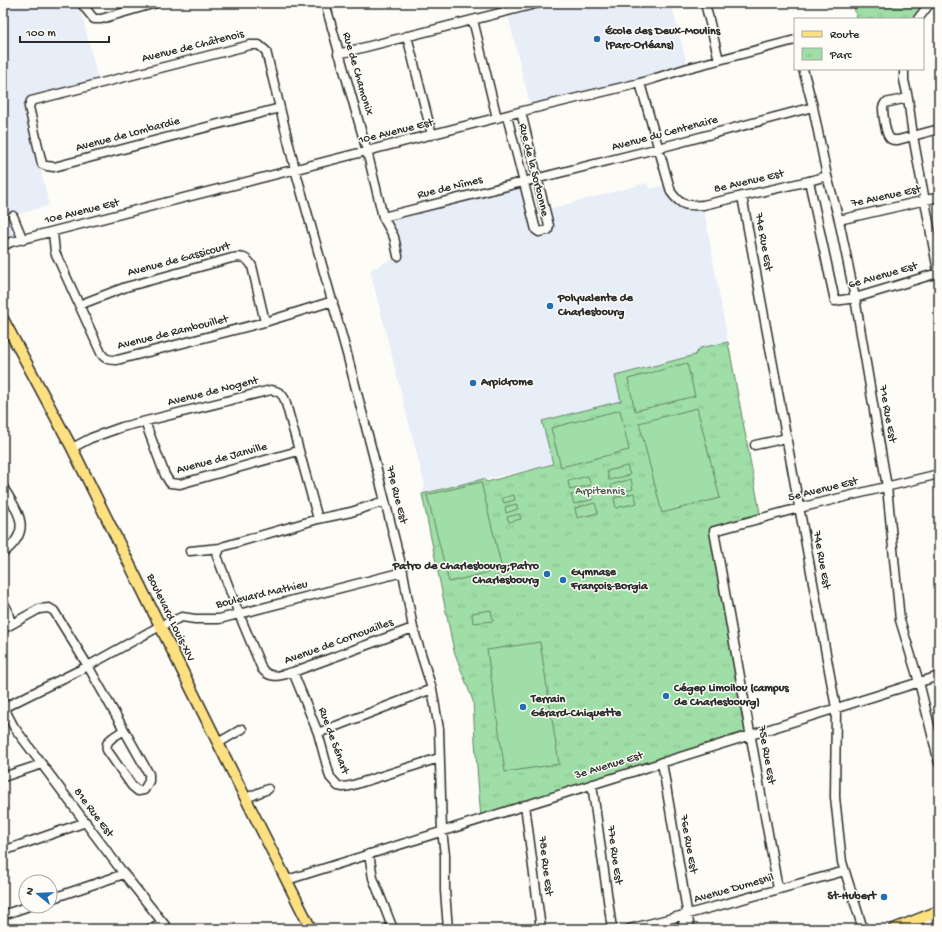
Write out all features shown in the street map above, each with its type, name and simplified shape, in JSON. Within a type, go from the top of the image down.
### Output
[{"type":"main road","name":"Boulevard Louis-XIV","points":[[3,319],[72,448],[311,929]]},
{"type":"main road","points":[[894,929],[939,911]]},
{"type":"street","points":[[81,3],[94,19],[101,19],[156,3]]},
{"type":"street","name":"Rue de Chamonix","points":[[325,3],[338,54],[367,151]]},
{"type":"street","points":[[338,54],[539,3]]},
{"type":"street","points":[[705,3],[719,60]]},
{"type":"street","points":[[919,18],[930,3]]},
{"type":"street","points":[[473,20],[497,118]]},
{"type":"street","points":[[407,36],[432,135]]},
{"type":"street","name":"10e Avenue Est","points":[[3,246],[367,151],[640,83],[794,40]]},
{"type":"street","name":"Avenue de Châtenois","points":[[31,103],[31,101],[256,44],[263,47],[266,51],[295,170]]},
{"type":"street","name":"71e Rue Est","points":[[802,70],[813,106],[827,176],[855,298],[887,487],[900,620],[919,682],[939,763]]},
{"type":"street","points":[[904,70],[904,80],[913,136],[939,276]]},
{"type":"street","points":[[640,83],[659,148]]},
{"type":"street","points":[[908,98],[885,103],[883,110],[889,138],[893,140],[939,129]]},
{"type":"street","name":"Avenue de Lombardie","points":[[31,103],[29,107],[42,164],[54,167],[280,108]]},
{"type":"street","name":"Avenue du Centenaire","points":[[523,182],[659,148],[813,106]]},
{"type":"street","name":"Rue de la Sorbonne","points":[[507,116],[536,230],[543,232],[548,230],[549,226],[521,112]]},
{"type":"street","name":"8e Avenue Est","points":[[659,148],[671,192],[677,201],[688,206],[703,205],[827,176]]},
{"type":"street","points":[[367,151],[383,217],[394,237],[398,256]]},
{"type":"street","name":"79e Rue Est","points":[[295,170],[333,301],[385,501],[403,572],[412,628],[432,689],[439,729],[442,831],[445,855],[445,891],[448,929]]},
{"type":"street","name":"6e Avenue Est","points":[[809,181],[835,301],[855,298],[939,276]]},
{"type":"street","name":"Rue de Nîmes","points":[[383,217],[523,182]]},
{"type":"street","name":"74e Rue Est","points":[[742,196],[836,708],[835,797],[842,862],[863,929]]},
{"type":"street","name":"7e Avenue Est","points":[[838,220],[939,197]]},
{"type":"street","points":[[13,216],[23,240]]},
{"type":"street","name":"Avenue de Rambouillet","points":[[53,233],[55,252],[100,353],[106,359],[117,360],[265,322],[333,301]]},
{"type":"street","name":"Avenue de Gassicourt","points":[[79,305],[126,287],[232,258],[241,257],[249,261],[252,266],[265,322]]},
{"type":"street","name":"Avenue de Nogent","points":[[72,448],[91,438],[122,427],[270,390],[280,392],[285,400],[318,519]]},
{"type":"street","name":"Avenue de Janville","points":[[144,422],[170,484],[180,484],[298,451]]},
{"type":"street","points":[[755,445],[787,438]]},
{"type":"street","name":"5e Avenue Est","points":[[714,531],[799,508],[939,474]]},
{"type":"street","points":[[3,487],[18,513],[21,523],[19,536],[11,547],[3,553]]},
{"type":"street","points":[[190,551],[220,548],[318,519],[351,512],[385,501]]},
{"type":"street","name":"75e Rue Est","points":[[714,531],[778,889]]},
{"type":"street","name":"Avenue de Cornouailles","points":[[220,548],[217,556],[218,562],[262,669],[270,675],[280,676],[293,672],[412,628]]},
{"type":"street","name":"Boulevard Mathieu","points":[[3,708],[88,666],[160,626],[182,617],[195,619],[219,619],[403,572]]},
{"type":"street","points":[[3,602],[12,624]]},
{"type":"street","points":[[3,629],[39,609],[49,608],[54,610],[88,666],[149,774],[149,781],[144,790],[138,791],[132,786],[107,750],[107,742],[124,730]]},
{"type":"street","name":"Rue de Sénart","points":[[293,672],[318,733],[330,777],[334,782],[343,787],[440,758]]},
{"type":"street","name":"3e Avenue Est","points":[[287,880],[939,676]]},
{"type":"street","points":[[318,733],[432,689]]},
{"type":"street","name":"81e Rue Est","points":[[3,708],[14,727],[124,874],[166,927]]},
{"type":"street","points":[[218,743],[242,729]]},
{"type":"street","name":"76e Rue Est","points":[[662,762],[690,929]]},
{"type":"street","points":[[3,777],[42,764]]},
{"type":"street","name":"77e Rue Est","points":[[592,784],[612,929]]},
{"type":"street","points":[[246,798],[268,789]]},
{"type":"street","name":"78e Rue Est","points":[[525,805],[541,929]]},
{"type":"street","points":[[3,851],[86,822]]},
{"type":"street","points":[[369,854],[373,878],[393,929]]},
{"type":"street","name":"Avenue Dumesnil","points":[[629,929],[845,871]]},
{"type":"street","points":[[58,896],[124,874]]},
{"type":"street","points":[[3,914],[18,909]]},
{"type":"street","points":[[681,929],[688,914]]},
{"type":"street","points":[[926,916],[930,929]]},
{"type":"street","points":[[148,929],[166,927]]},
{"type":"shaded area","points":[[3,3],[74,3],[82,15],[99,83],[31,101],[42,164],[41,171],[49,205],[13,216],[23,240],[3,246]]},
{"type":"shaded area","name":"École des Deux-Moulins (Parc-Orléans)","points":[[539,3],[671,3],[688,68],[531,109],[507,11]]},
{"type":"shaded area","name":"Polyvalente de Charlesbourg","points":[[523,182],[536,230],[548,230],[545,210],[647,183],[650,189],[668,184],[677,201],[703,205],[728,342],[700,348],[695,355],[615,376],[621,401],[542,421],[553,464],[422,494],[425,486],[370,270],[398,256],[383,217]]},
{"type":"shaded area","points":[[688,914],[681,929],[629,929]]},
{"type":"green space","points":[[853,3],[926,3],[916,18],[857,18]]},
{"type":"green space","name":"Arpitennis","points":[[728,342],[761,518],[714,531],[750,735],[481,819],[473,701],[454,651],[422,494],[483,479],[487,482],[553,464],[542,421],[621,401],[615,376],[695,355],[700,348]]},
{"type":"green space","points":[[687,363],[695,396],[635,411],[628,379]]},
{"type":"green space","points":[[697,408],[720,498],[662,513],[639,423]]},
{"type":"green space","points":[[620,410],[629,450],[561,467],[551,428]]},
{"type":"green space","points":[[627,466],[630,475],[609,480],[607,471]]},
{"type":"green space","points":[[588,476],[591,485],[570,490],[568,481]]},
{"type":"green space","points":[[631,479],[633,489],[613,494],[611,485]]},
{"type":"green space","points":[[481,482],[502,569],[449,582],[427,495]]},
{"type":"green space","points":[[592,490],[594,499],[574,504],[571,495]]},
{"type":"green space","points":[[634,493],[637,503],[616,508],[614,498]]},
{"type":"green space","points":[[514,495],[515,500],[504,503],[502,498]]},
{"type":"green space","points":[[595,503],[598,513],[577,518],[575,508]]},
{"type":"green space","points":[[516,504],[518,509],[506,513],[505,507]]},
{"type":"green space","points":[[519,514],[521,519],[509,522],[507,517]]},
{"type":"green space","points":[[491,610],[493,621],[473,623],[472,613]]},
{"type":"green space","name":"Terrain Gérard-Chiquette","points":[[540,642],[559,764],[505,772],[487,650]]},
{"type":"place","name":"École des Deux-Moulins (Parc-Orléans)","points":[[597,39]]},
{"type":"place","name":"Polyvalente de Charlesbourg","points":[[550,306]]},
{"type":"place","name":"Arpidrome","points":[[473,383]]},
{"type":"place","name":"Patro de Charlesbourg;Patro Charlesbourg","points":[[547,574]]},
{"type":"place","name":"Gymnase François-Borgia","points":[[563,580]]},
{"type":"place","name":"Cégep Limoilou (campus de Charlesbourg)","points":[[666,696]]},
{"type":"place","name":"Terrain Gérard-Chiquette","points":[[523,707]]},
{"type":"place","name":"St-Hubert","points":[[884,897]]}]
